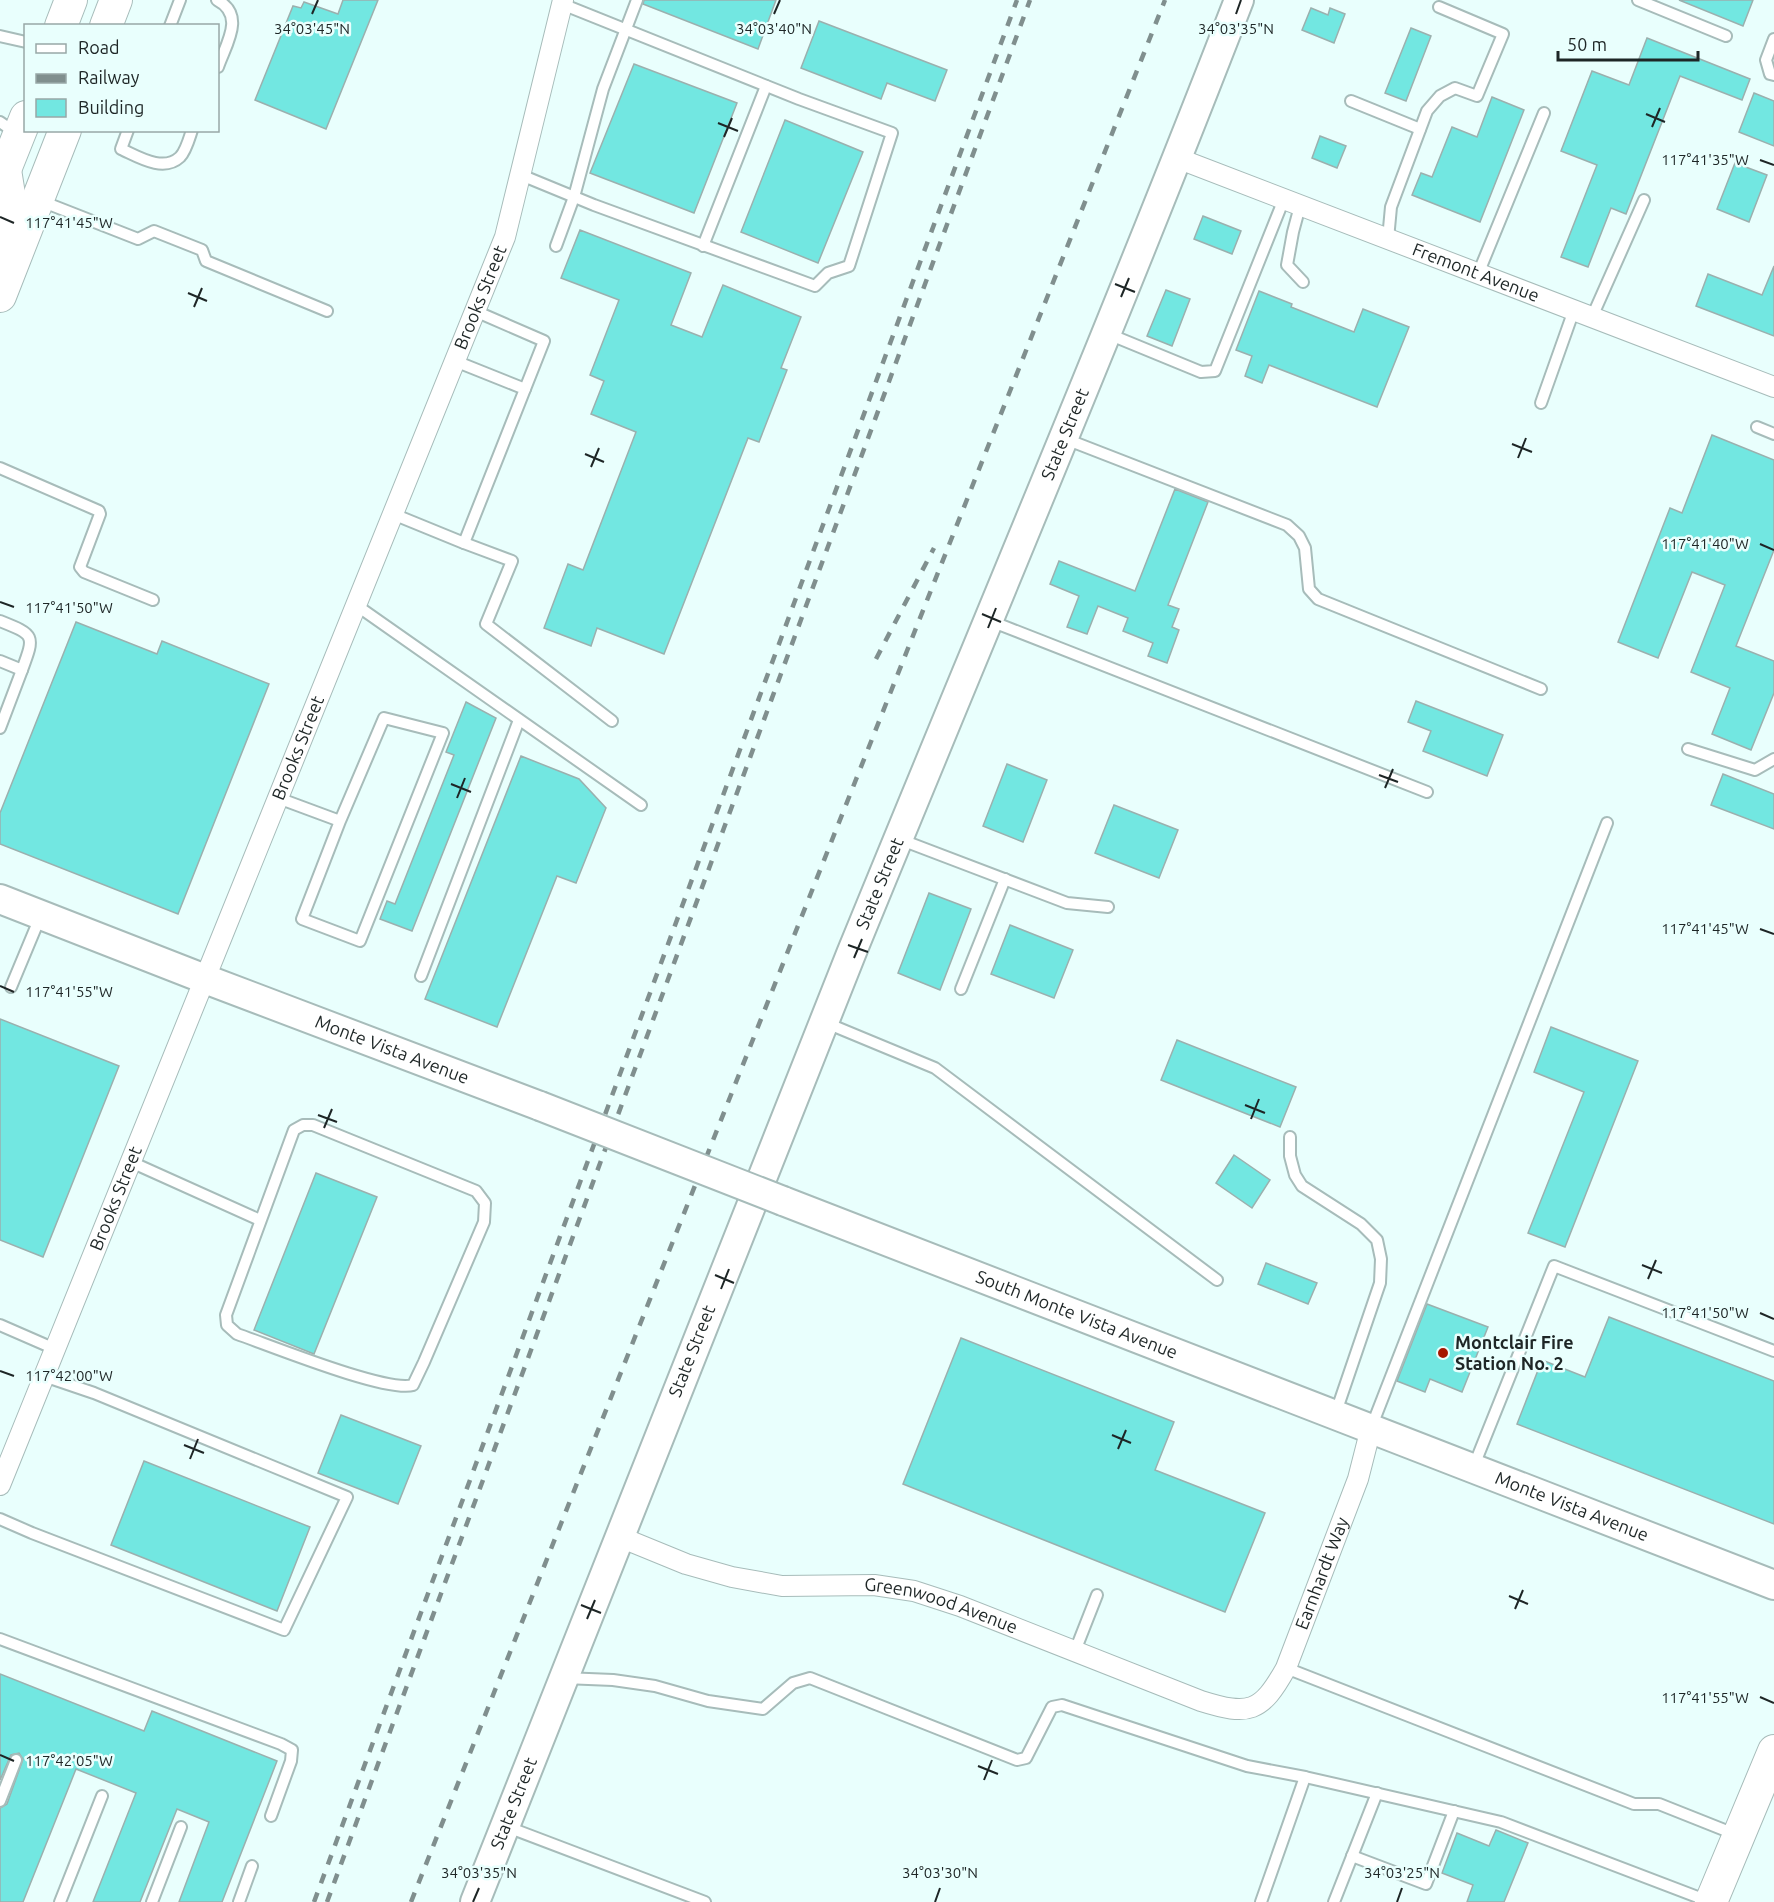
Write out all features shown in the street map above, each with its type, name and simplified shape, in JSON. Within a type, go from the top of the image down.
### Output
[{"type":"main road","points":[[62,24],[70,0]]},
{"type":"main road","points":[[107,24],[116,0]]},
{"type":"main road","points":[[0,247],[12,213],[2,174],[15,125]]},
{"type":"main road","points":[[0,296],[64,132]]},
{"type":"main road","points":[[1711,1902],[1774,1750]]},
{"type":"street","name":"State Street","points":[[475,1902],[693,1347],[1178,158],[1239,0]]},
{"type":"street","name":"Brooks Street","points":[[0,1485],[6,1453],[44,1376],[505,237],[563,2]]},
{"type":"street","name":"Fremont Avenue","points":[[1178,158],[1774,387]]},
{"type":"street","name":"Monte Vista Avenue","points":[[0,899],[783,1201]]},
{"type":"street","name":"South Monte Vista Avenue","points":[[783,1201],[1371,1428]]},
{"type":"street","name":"Monte Vista Avenue","points":[[1371,1428],[1774,1584]]},
{"type":"street","name":"Earnhardt Way","points":[[1252,1708],[1273,1692],[1286,1668],[1358,1479],[1371,1428]]},
{"type":"street","name":"Greenwood Avenue","points":[[620,1537],[686,1564],[732,1578],[782,1586],[874,1585],[914,1591],[960,1606],[1201,1701],[1228,1709],[1252,1708]]},
{"type":"lane","points":[[171,24],[180,0]]},
{"type":"lane","points":[[217,0],[227,5],[232,16],[232,29],[219,64]]},
{"type":"lane","points":[[556,246],[574,197],[603,89],[638,0]]},
{"type":"lane","points":[[1638,0],[1726,36]]},
{"type":"lane","points":[[520,175],[814,286],[828,273],[849,266],[892,133],[766,86],[563,2]]},
{"type":"lane","points":[[1388,239],[1391,207],[1427,111],[1440,96],[1455,88],[1477,96],[1503,34],[1439,7]]},
{"type":"lane","points":[[0,36],[24,42]]},
{"type":"lane","points":[[1774,39],[1766,60],[1770,74],[1774,75]]},
{"type":"lane","points":[[703,246],[766,86]]},
{"type":"lane","points":[[1351,101],[1420,129]]},
{"type":"lane","points":[[1478,273],[1544,112]]},
{"type":"lane","points":[[127,132],[121,148],[156,164],[179,158],[191,132]]},
{"type":"lane","points":[[38,200],[138,239],[154,231],[202,250],[206,261],[327,311]]},
{"type":"lane","points":[[1541,403],[1583,314],[1644,200]]},
{"type":"lane","points":[[1292,202],[1293,232],[1287,265],[1303,282]]},
{"type":"lane","points":[[1106,333],[1201,372],[1215,371],[1292,202]]},
{"type":"lane","points":[[464,543],[544,340],[475,311]]},
{"type":"lane","points":[[455,361],[525,389]]},
{"type":"lane","points":[[1757,427],[1774,434]]},
{"type":"lane","points":[[1063,438],[1287,525],[1299,536],[1305,548],[1309,589],[1318,599],[1541,688]]},
{"type":"lane","points":[[0,468],[99,510],[100,514],[80,567],[84,572],[153,600]]},
{"type":"lane","points":[[393,514],[512,561],[486,624],[612,721]]},
{"type":"lane","points":[[356,605],[641,805]]},
{"type":"lane","points":[[988,620],[1427,792]]},
{"type":"lane","points":[[0,621],[20,629],[31,639],[31,647],[0,728]]},
{"type":"lane","points":[[0,661],[22,670]]},
{"type":"lane","points":[[384,718],[442,733],[360,941],[302,919],[340,821],[384,718]]},
{"type":"lane","points":[[421,976],[519,720]]},
{"type":"lane","points":[[1688,749],[1755,770],[1774,759]]},
{"type":"lane","points":[[278,798],[340,821]]},
{"type":"lane","points":[[1371,1428],[1607,823]]},
{"type":"lane","points":[[899,839],[1066,903],[1108,907]]},
{"type":"lane","points":[[961,989],[1005,879]]},
{"type":"lane","points":[[11,987],[41,915]]},
{"type":"lane","points":[[824,1022],[935,1068],[1217,1280]]},
{"type":"lane","points":[[303,1125],[313,1125],[476,1191],[485,1203],[484,1222],[424,1362],[413,1385],[408,1386],[363,1378],[231,1330],[225,1320],[226,1315],[260,1220],[294,1130],[303,1125]]},
{"type":"lane","points":[[1290,1137],[1290,1156],[1295,1175],[1302,1186],[1361,1224],[1377,1240],[1382,1259],[1380,1283],[1335,1415]]},
{"type":"lane","points":[[131,1162],[260,1220]]},
{"type":"lane","points":[[1473,1468],[1554,1266],[1774,1351]]},
{"type":"lane","points":[[0,1325],[55,1348]]},
{"type":"lane","points":[[0,1519],[284,1630],[346,1497],[93,1393],[44,1376]]},
{"type":"lane","points":[[1075,1651],[1097,1594]]},
{"type":"lane","points":[[0,1638],[292,1750],[291,1761],[270,1816]]},
{"type":"lane","points":[[1286,1668],[1634,1804],[1659,1804],[1739,1835]]},
{"type":"lane","points":[[564,1678],[613,1680],[655,1686],[708,1701],[763,1709],[793,1683],[810,1678],[1017,1760],[1026,1758],[1052,1707],[1062,1705],[1247,1766],[1501,1822],[1711,1902]]},
{"type":"lane","points":[[0,1802],[15,1760]]},
{"type":"lane","points":[[1262,1902],[1305,1777]]},
{"type":"lane","points":[[1334,1902],[1377,1794]]},
{"type":"lane","points":[[60,1902],[102,1796]]},
{"type":"lane","points":[[1352,1856],[1426,1884],[1454,1811]]},
{"type":"lane","points":[[505,1826],[705,1902]]},
{"type":"lane","points":[[152,1902],[181,1827]]},
{"type":"lane","points":[[239,1902],[252,1866]]},
{"type":"building","points":[[343,0],[378,0],[326,129],[255,100],[293,6],[301,8],[304,2],[338,14]]},
{"type":"building","points":[[644,0],[776,0],[758,49],[643,4]]},
{"type":"building","points":[[1679,0],[1753,0],[1743,26]]},
{"type":"building","points":[[1311,8],[1328,15],[1330,8],[1345,14],[1334,43],[1302,30]]},
{"type":"building","points":[[819,21],[947,70],[935,101],[887,83],[881,99],[801,68]]},
{"type":"building","points":[[1411,28],[1431,36],[1406,101],[1385,93]]},
{"type":"building","points":[[1647,38],[1750,79],[1742,100],[1680,76],[1626,214],[1611,208],[1588,267],[1561,257],[1597,165],[1561,151],[1592,71],[1629,85]]},
{"type":"building","points":[[634,64],[737,103],[694,213],[590,173]]},
{"type":"building","points":[[1754,93],[1774,101],[1774,146],[1739,132]]},
{"type":"building","points":[[1492,97],[1524,110],[1480,222],[1412,195],[1421,173],[1432,177],[1452,127],[1477,137]]},
{"type":"building","points":[[785,120],[863,152],[818,263],[741,232]]},
{"type":"building","points":[[1320,136],[1346,146],[1337,168],[1312,158]]},
{"type":"building","points":[[1735,163],[1767,175],[1749,222],[1717,209]]},
{"type":"building","points":[[1203,216],[1241,231],[1232,254],[1194,239]]},
{"type":"building","points":[[580,230],[691,273],[671,325],[702,337],[723,285],[801,317],[781,368],[787,370],[759,442],[748,438],[664,654],[597,628],[591,646],[544,628],[568,564],[583,570],[636,432],[591,414],[604,381],[590,375],[619,300],[561,278]]},
{"type":"building","points":[[1774,266],[1774,336],[1696,306],[1708,274],[1762,295]]},
{"type":"building","points":[[1166,290],[1190,299],[1172,346],[1147,336]]},
{"type":"building","points":[[1259,291],[1292,304],[1291,307],[1354,332],[1363,309],[1409,327],[1377,407],[1269,365],[1262,383],[1245,376],[1252,356],[1236,350]]},
{"type":"building","points":[[1712,435],[1774,460],[1774,550],[1736,646],[1774,661],[1774,693],[1751,750],[1712,734],[1730,688],[1691,672],[1725,585],[1692,572],[1658,658],[1618,642],[1670,508],[1682,513]]},
{"type":"building","points":[[1175,489],[1208,502],[1168,605],[1179,609],[1172,627],[1179,630],[1167,663],[1148,656],[1153,643],[1123,631],[1128,618],[1098,606],[1087,634],[1067,627],[1079,596],[1050,584],[1059,561],[1135,591]]},
{"type":"building","points":[[76,622],[157,654],[162,641],[269,684],[178,914],[0,844],[0,813]]},
{"type":"building","points":[[1416,701],[1503,735],[1487,776],[1423,751],[1431,731],[1408,722]]},
{"type":"building","points":[[466,702],[496,718],[412,931],[380,919],[387,901],[395,904],[454,755],[446,752]]},
{"type":"building","points":[[521,756],[579,779],[606,808],[576,883],[557,876],[497,1027],[425,999]]},
{"type":"building","points":[[1007,764],[1047,780],[1023,842],[983,826]]},
{"type":"building","points":[[1723,774],[1774,794],[1774,829],[1711,805]]},
{"type":"building","points":[[1114,805],[1178,830],[1159,878],[1095,853]]},
{"type":"building","points":[[929,893],[971,909],[940,990],[898,973]]},
{"type":"building","points":[[1010,925],[1073,950],[1054,998],[991,974]]},
{"type":"building","points":[[0,1019],[119,1066],[43,1257],[0,1240]]},
{"type":"building","points":[[1551,1027],[1638,1061],[1565,1247],[1528,1233],[1584,1092],[1534,1072]]},
{"type":"building","points":[[1177,1040],[1296,1087],[1280,1127],[1161,1080]]},
{"type":"building","points":[[1234,1155],[1270,1180],[1252,1208],[1216,1183]]},
{"type":"building","points":[[316,1173],[377,1197],[314,1354],[254,1330]]},
{"type":"building","points":[[1266,1263],[1317,1283],[1308,1304],[1258,1284]]},
{"type":"building","name":"Montclair Fire Station No. 2","points":[[1427,1304],[1488,1327],[1462,1392],[1430,1379],[1425,1392],[1397,1381]]},
{"type":"building","points":[[1609,1317],[1774,1381],[1774,1524],[1517,1424],[1542,1360],[1585,1377]]},
{"type":"building","points":[[961,1338],[1174,1422],[1155,1470],[1265,1513],[1225,1612],[903,1484]]},
{"type":"building","points":[[341,1415],[421,1446],[398,1504],[318,1473]]},
{"type":"building","points":[[144,1461],[310,1527],[277,1611],[111,1545]]},
{"type":"building","points":[[0,1674],[144,1731],[152,1711],[277,1761],[222,1902],[179,1902],[209,1822],[177,1809],[140,1902],[93,1902],[136,1793],[76,1769],[23,1902],[0,1902],[0,1808],[7,1804],[23,1759],[19,1753],[11,1755],[0,1780]]},
{"type":"building","points":[[1496,1830],[1528,1843],[1504,1902],[1467,1902],[1473,1885],[1442,1873],[1457,1833],[1489,1846]]},
{"type":"railway","points":[[314,1902],[1017,0]]},
{"type":"railway","points":[[327,1902],[1030,0]]},
{"type":"railway","points":[[411,1902],[1165,0]]},
{"type":"railway","points":[[876,659],[934,548]]},
{"type":"place","name":"Montclair Fire Station No. 2","points":[[1443,1353]]}]
